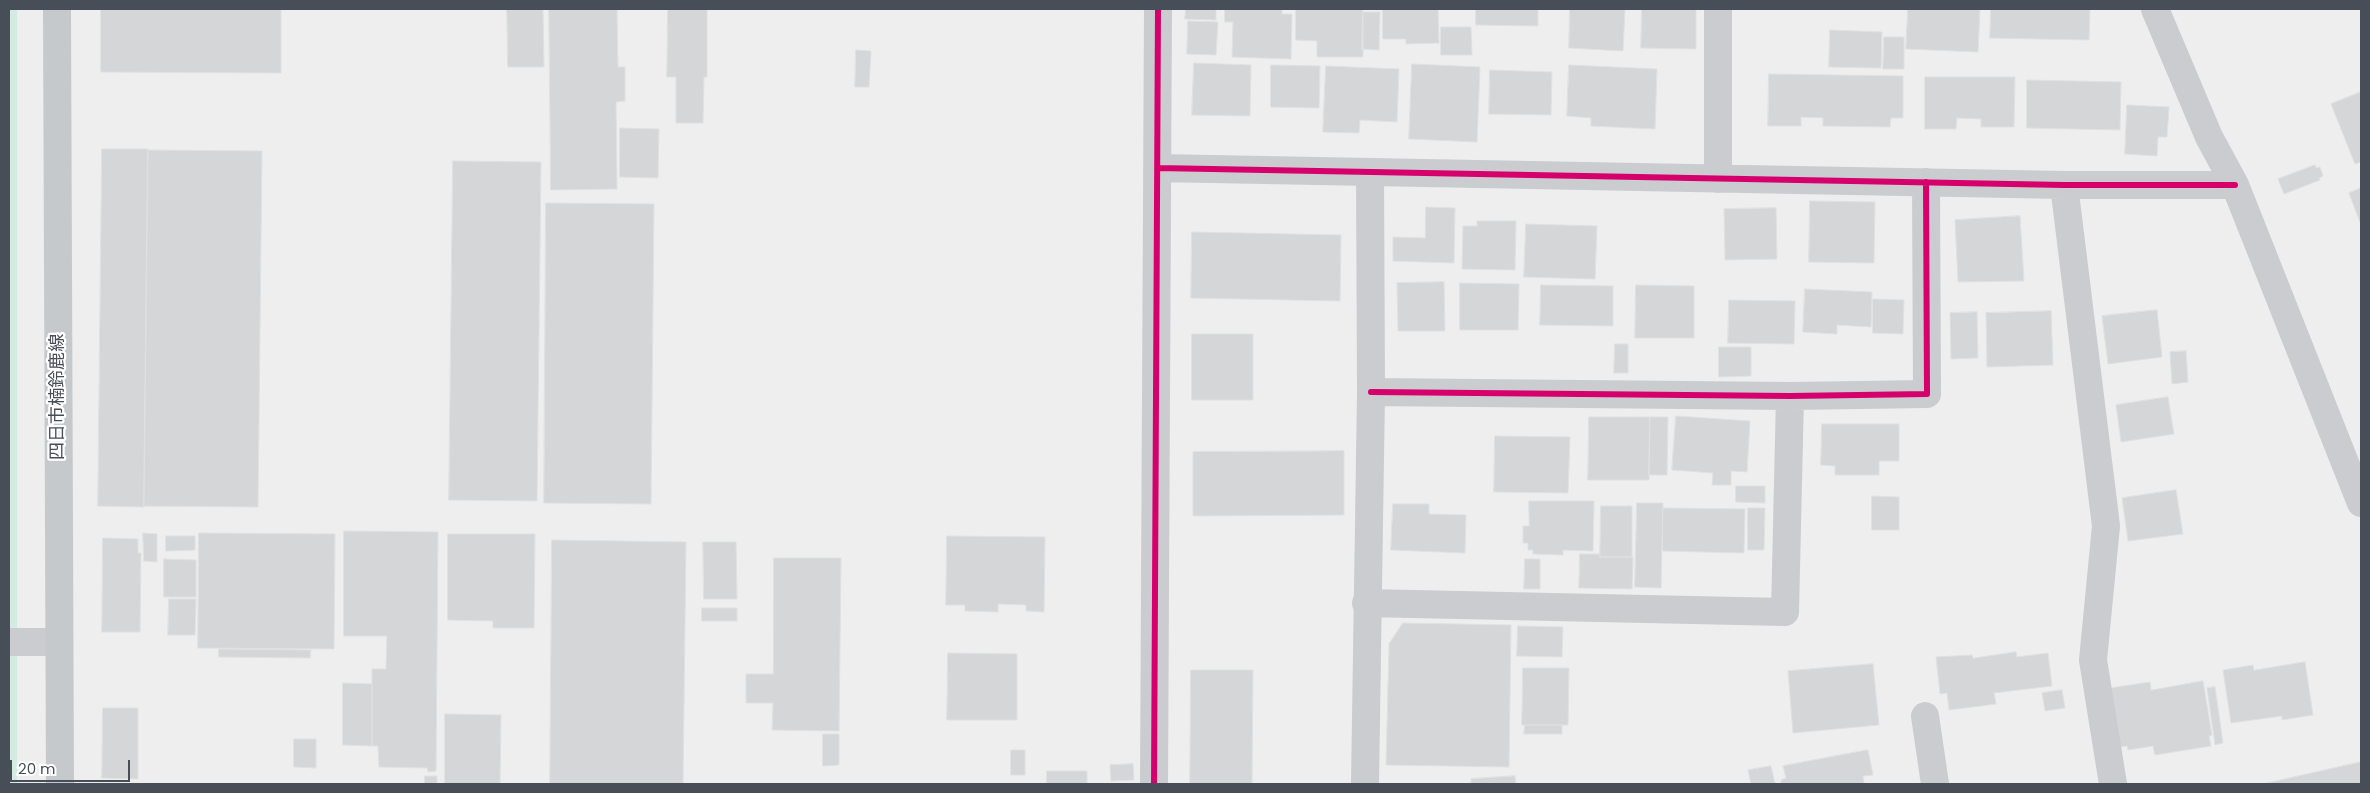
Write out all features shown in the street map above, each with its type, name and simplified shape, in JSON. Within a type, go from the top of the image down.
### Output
[{"type":"main road","name":"四日市楠鈴鹿線","points":[[57,9],[60,784]]},
{"type":"street","points":[[1154,784],[1158,9]]},
{"type":"street","points":[[1718,9],[1718,179]]},
{"type":"street","points":[[2155,9],[2209,137],[2235,185],[2361,504]]},
{"type":"street","points":[[1158,168],[1718,179],[2235,185]]},
{"type":"street","points":[[1365,784],[1366,603],[1371,392],[1370,173]]},
{"type":"street","points":[[1371,392],[1790,396],[1927,394],[1926,182]]},
{"type":"street","points":[[2064,184],[2106,526],[2093,660],[2113,784]]},
{"type":"street","points":[[1366,603],[1785,612],[1790,396]]},
{"type":"street","points":[[9,642],[58,642]]},
{"type":"street","points":[[1925,716],[1935,784]]},
{"type":"green space","points":[[9,9],[17,9],[17,784],[9,784]]},
{"type":"building","points":[[101,9],[281,9],[281,73],[101,72]]},
{"type":"building","points":[[507,9],[543,9],[544,67],[508,67]]},
{"type":"building","points":[[549,9],[617,9],[618,67],[625,67],[625,101],[616,102],[617,189],[551,190]]},
{"type":"building","points":[[668,9],[707,9],[707,77],[704,77],[703,123],[676,123],[676,77],[667,77]]},
{"type":"building","points":[[1186,9],[1216,9],[1216,20],[1185,19]]},
{"type":"building","points":[[1225,9],[1282,9],[1282,14],[1292,14],[1291,59],[1232,57],[1233,22],[1225,22]]},
{"type":"building","points":[[1296,9],[1363,9],[1363,57],[1317,57],[1317,41],[1296,40]]},
{"type":"building","points":[[1383,9],[1438,9],[1439,43],[1406,44],[1406,39],[1383,39]]},
{"type":"building","points":[[1476,9],[1538,9],[1538,26],[1476,25]]},
{"type":"building","points":[[1570,9],[1625,9],[1623,51],[1569,48]]},
{"type":"building","points":[[1642,9],[1696,9],[1696,49],[1641,48]]},
{"type":"building","points":[[1908,9],[1980,9],[1978,52],[1906,49]]},
{"type":"building","points":[[1991,9],[2090,9],[2089,40],[1990,38]]},
{"type":"building","points":[[1363,12],[1380,12],[1379,50],[1362,49]]},
{"type":"building","points":[[1188,21],[1218,22],[1216,55],[1187,54]]},
{"type":"building","points":[[1441,27],[1471,27],[1472,55],[1441,55]]},
{"type":"building","points":[[1830,30],[1882,32],[1881,68],[1829,67]]},
{"type":"building","points":[[1884,37],[1904,37],[1904,69],[1883,69]]},
{"type":"building","points":[[856,50],[871,51],[869,87],[855,87]]},
{"type":"building","points":[[1194,63],[1251,65],[1250,116],[1192,115]]},
{"type":"building","points":[[1412,64],[1480,67],[1477,142],[1409,139]]},
{"type":"building","points":[[1271,65],[1320,66],[1319,108],[1271,107]]},
{"type":"building","points":[[1569,65],[1657,69],[1655,129],[1591,126],[1591,118],[1567,116]]},
{"type":"building","points":[[1326,66],[1399,69],[1397,122],[1360,120],[1359,133],[1323,132]]},
{"type":"building","points":[[1490,70],[1552,72],[1551,115],[1489,114]]},
{"type":"building","points":[[1769,74],[1903,76],[1903,118],[1891,118],[1890,127],[1823,126],[1823,118],[1801,117],[1801,126],[1768,126]]},
{"type":"building","points":[[1925,77],[2015,77],[2014,127],[1981,127],[1981,119],[1957,118],[1956,129],[1925,129]]},
{"type":"building","points":[[2027,80],[2121,82],[2120,130],[2027,128]]},
{"type":"building","points":[[2361,92],[2361,162],[2355,164],[2331,104]]},
{"type":"building","points":[[2127,105],[2169,107],[2167,137],[2158,137],[2157,156],[2125,154]]},
{"type":"building","points":[[620,128],[659,129],[658,178],[620,177]]},
{"type":"building","points":[[102,149],[148,149],[144,507],[98,506]]},
{"type":"building","points":[[148,150],[262,151],[258,507],[144,506]]},
{"type":"building","points":[[453,161],[541,162],[537,501],[449,500]]},
{"type":"building","points":[[2315,165],[2316,168],[2320,167],[2323,176],[2319,178],[2320,180],[2284,194],[2278,179]]},
{"type":"building","points":[[2361,188],[2361,225],[2349,193]]},
{"type":"building","points":[[1810,201],[1875,202],[1874,263],[1809,262]]},
{"type":"building","points":[[546,203],[654,204],[651,504],[544,503]]},
{"type":"building","points":[[1426,207],[1455,208],[1454,263],[1393,261],[1393,237],[1425,238]]},
{"type":"building","points":[[1776,208],[1777,259],[1725,260],[1724,209]]},
{"type":"building","points":[[2020,216],[2024,281],[1958,282],[1955,220]]},
{"type":"building","points":[[1477,221],[1516,221],[1515,270],[1462,269],[1463,226],[1477,226]]},
{"type":"building","points":[[1526,224],[1597,226],[1595,279],[1524,277]]},
{"type":"building","points":[[1192,232],[1341,235],[1340,301],[1191,298]]},
{"type":"building","points":[[1444,282],[1445,331],[1398,331],[1397,283]]},
{"type":"building","points":[[1460,283],[1519,284],[1518,330],[1460,330]]},
{"type":"building","points":[[1541,285],[1613,286],[1613,326],[1540,325]]},
{"type":"building","points":[[1636,285],[1694,286],[1694,338],[1635,338]]},
{"type":"building","points":[[1805,289],[1872,292],[1871,327],[1837,325],[1837,334],[1803,332]]},
{"type":"building","points":[[1873,299],[1904,300],[1903,334],[1873,333]]},
{"type":"building","points":[[1729,300],[1795,301],[1794,344],[1728,343]]},
{"type":"building","points":[[2157,310],[2162,357],[2108,364],[2102,316]]},
{"type":"building","points":[[2051,311],[2053,365],[1987,367],[1986,313]]},
{"type":"building","points":[[1977,312],[1978,358],[1951,359],[1950,313]]},
{"type":"building","points":[[1192,334],[1253,334],[1253,400],[1192,400]]},
{"type":"building","points":[[1615,344],[1628,344],[1628,373],[1614,373]]},
{"type":"building","points":[[1719,347],[1751,347],[1751,376],[1719,377]]},
{"type":"building","points":[[2186,351],[2188,382],[2172,384],[2170,352]]},
{"type":"building","points":[[2168,397],[2174,434],[2121,442],[2116,405]]},
{"type":"building","points":[[1676,416],[1750,421],[1747,472],[1731,471],[1731,485],[1712,485],[1713,473],[1672,470]]},
{"type":"building","points":[[1589,417],[1650,417],[1649,480],[1588,480]]},
{"type":"building","points":[[1650,417],[1668,417],[1667,475],[1649,475]]},
{"type":"building","points":[[1822,424],[1899,424],[1899,461],[1879,461],[1879,475],[1835,475],[1835,466],[1821,465]]},
{"type":"building","points":[[1495,436],[1570,437],[1568,493],[1494,492]]},
{"type":"building","points":[[1344,451],[1344,515],[1193,516],[1193,452]]},
{"type":"building","points":[[1736,486],[1765,486],[1765,503],[1736,502]]},
{"type":"building","points":[[2176,490],[2183,534],[2128,541],[2122,498]]},
{"type":"building","points":[[1872,496],[1899,497],[1899,530],[1872,530]]},
{"type":"building","points":[[1529,501],[1594,501],[1593,551],[1563,550],[1563,555],[1533,554],[1533,550],[1528,550],[1528,543],[1523,543],[1523,526],[1529,526]]},
{"type":"building","points":[[1637,503],[1663,503],[1661,588],[1635,587]]},
{"type":"building","points":[[1393,504],[1429,504],[1429,514],[1466,515],[1465,553],[1391,550]]},
{"type":"building","points":[[1601,506],[1632,506],[1632,557],[1600,557]]},
{"type":"building","points":[[1663,508],[1745,509],[1744,553],[1663,551]]},
{"type":"building","points":[[1748,508],[1765,508],[1764,550],[1748,550]]},
{"type":"building","points":[[344,531],[438,532],[436,771],[428,772],[427,768],[379,767],[378,746],[372,746],[372,669],[386,669],[387,636],[344,636]]},
{"type":"building","points":[[143,533],[157,534],[157,562],[144,561]]},
{"type":"building","points":[[199,533],[335,534],[334,649],[198,648]]},
{"type":"building","points":[[448,534],[535,534],[534,628],[493,628],[493,621],[448,620]]},
{"type":"building","points":[[166,536],[195,536],[195,550],[166,551]]},
{"type":"building","points":[[947,536],[1045,537],[1044,612],[1026,611],[1026,605],[998,604],[998,612],[965,611],[965,605],[946,605]]},
{"type":"building","points":[[103,538],[138,539],[138,553],[141,553],[140,632],[102,632]]},
{"type":"building","points":[[552,540],[686,542],[683,784],[550,784]]},
{"type":"building","points":[[703,542],[736,542],[737,599],[704,599]]},
{"type":"building","points":[[1580,554],[1600,554],[1600,557],[1633,557],[1632,589],[1579,588]]},
{"type":"building","points":[[774,558],[841,558],[839,731],[772,730],[773,703],[746,703],[746,674],[773,674]]},
{"type":"building","points":[[164,559],[196,560],[196,597],[164,597]]},
{"type":"building","points":[[1525,559],[1540,559],[1540,589],[1524,589]]},
{"type":"building","points":[[169,599],[196,599],[195,635],[168,635]]},
{"type":"building","points":[[702,608],[737,608],[737,621],[702,621]]},
{"type":"building","points":[[1403,623],[1511,625],[1509,767],[1386,765],[1389,644]]},
{"type":"building","points":[[1518,626],[1563,627],[1562,657],[1517,656]]},
{"type":"building","points":[[219,649],[311,650],[310,658],[219,657]]},
{"type":"building","points":[[2016,652],[2017,657],[2048,653],[2052,686],[1994,693],[1996,704],[1949,710],[1947,693],[1940,694],[1936,657],[1972,655],[1973,658]]},
{"type":"building","points":[[948,653],[1017,654],[1017,720],[947,720]]},
{"type":"building","points":[[2305,662],[2313,715],[2282,720],[2282,716],[2231,723],[2223,670],[2253,665],[2254,670]]},
{"type":"building","points":[[1873,664],[1879,725],[1793,733],[1788,671]]},
{"type":"building","points":[[1523,668],[1569,668],[1568,725],[1522,725]]},
{"type":"building","points":[[1191,670],[1253,670],[1252,784],[1190,784]]},
{"type":"building","points":[[2203,681],[2212,735],[2209,736],[2211,746],[2155,755],[2153,746],[2128,750],[2127,746],[2119,747],[2110,688],[2150,682],[2151,690]]},
{"type":"building","points":[[343,683],[372,684],[372,746],[343,745]]},
{"type":"building","points":[[2215,687],[2223,743],[2215,745],[2207,688]]},
{"type":"building","points":[[2062,690],[2065,708],[2045,711],[2042,693]]},
{"type":"building","points":[[103,708],[138,708],[138,779],[102,778]]},
{"type":"building","points":[[445,714],[501,715],[500,784],[445,784]]},
{"type":"building","points":[[1525,725],[1562,725],[1562,734],[1524,734]]},
{"type":"building","points":[[823,734],[839,734],[839,765],[823,766]]},
{"type":"building","points":[[294,739],[316,739],[316,768],[294,767]]},
{"type":"building","points":[[1011,750],[1025,750],[1025,775],[1011,775]]},
{"type":"building","points":[[1868,750],[1873,775],[1863,776],[1864,784],[1781,784],[1781,780],[1786,778],[1783,766]]},
{"type":"building","points":[[2361,762],[2361,784],[2263,784]]},
{"type":"building","points":[[1133,764],[1134,780],[1111,781],[1110,765]]},
{"type":"building","points":[[1771,766],[1775,784],[1751,784],[1748,770]]},
{"type":"building","points":[[1047,771],[1087,771],[1087,784],[1047,784]]},
{"type":"building","points":[[425,776],[437,776],[437,784],[425,784]]},
{"type":"building","points":[[1515,776],[1516,784],[1463,784],[1471,783],[1471,779]]},
{"type":"cycle path","points":[[1154,784],[1158,9]]},
{"type":"cycle path","points":[[1158,168],[2064,185],[2235,185]]},
{"type":"cycle path","points":[[1371,392],[1790,396],[1927,394],[1926,182]]}]
